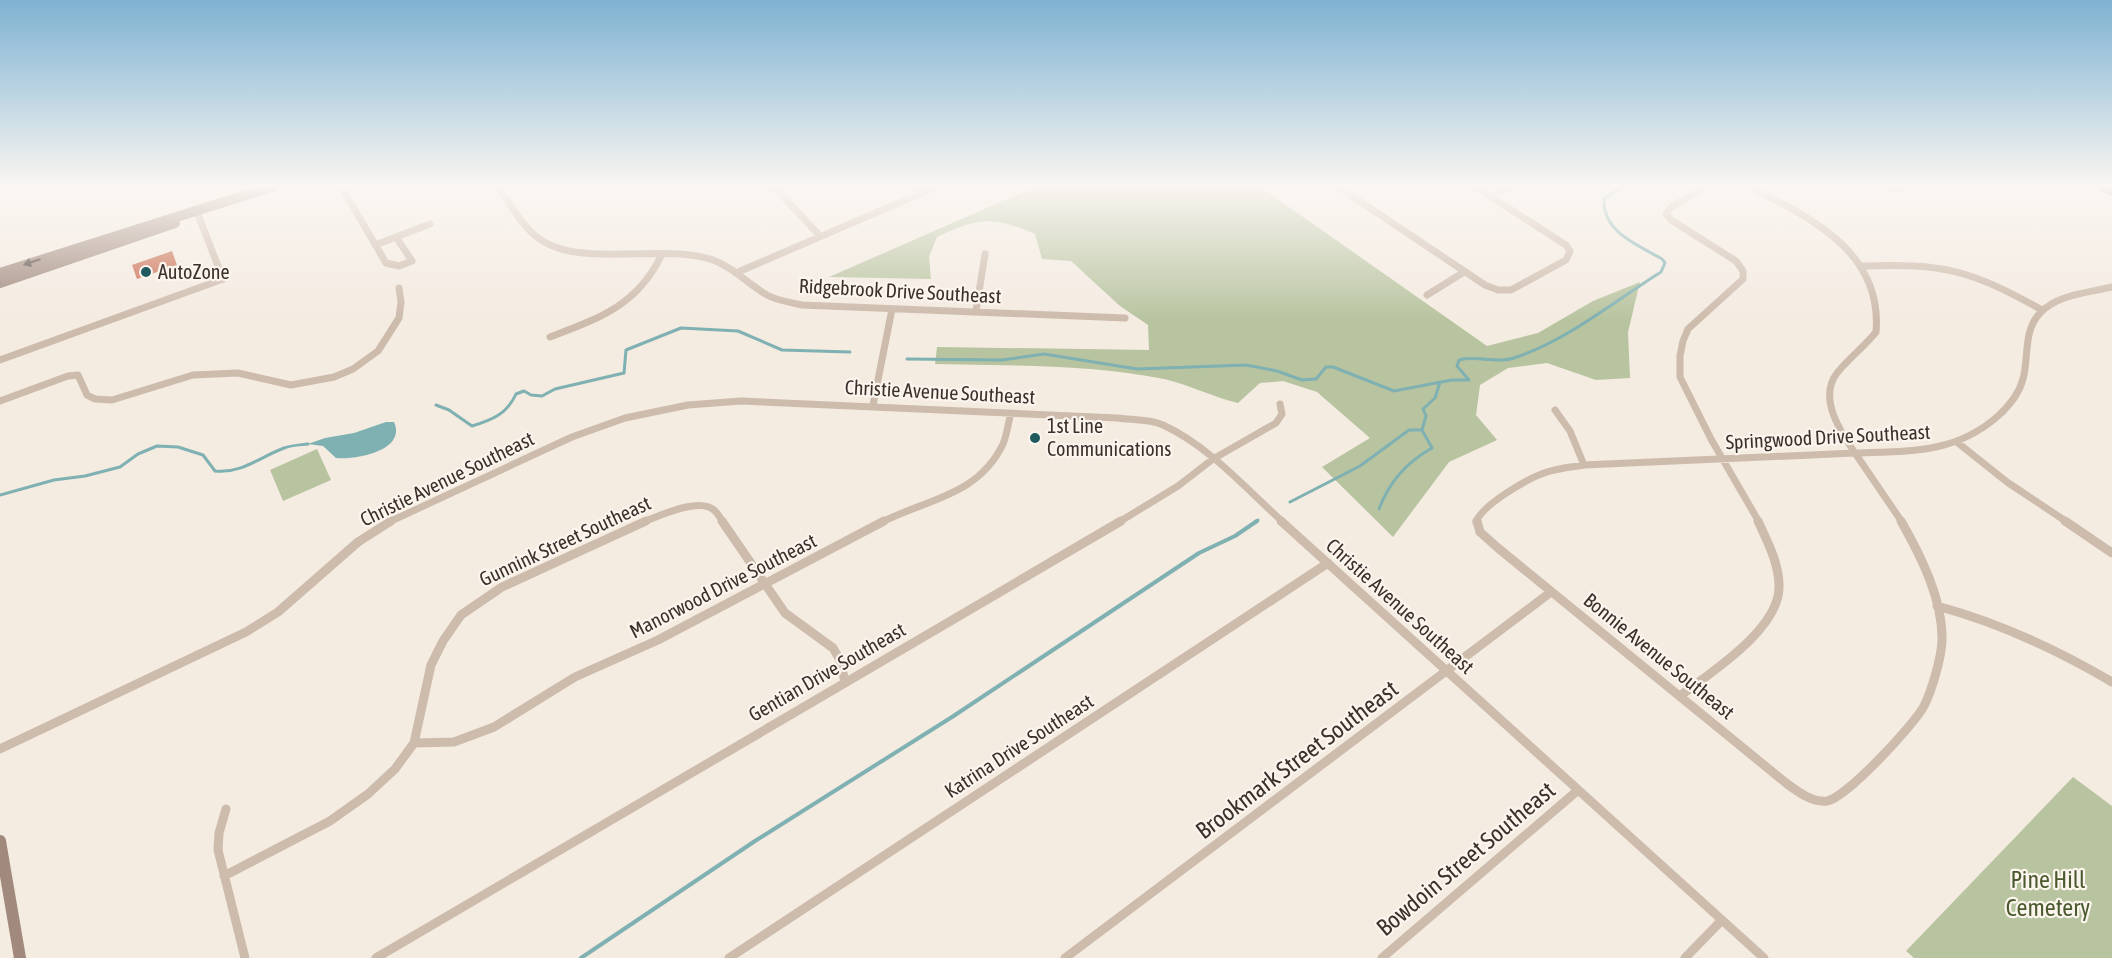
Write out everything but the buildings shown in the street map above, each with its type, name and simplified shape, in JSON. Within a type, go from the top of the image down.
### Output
[{"type":"main road","points":[[0,273],[128,231]]},
{"type":"main road","points":[[0,283],[153,231]]},
{"type":"main road","points":[[47,267],[57,261],[62,252]]},
{"type":"main road","points":[[0,841],[20,958]]},
{"type":"street","points":[[0,360],[223,279],[204,231]]},
{"type":"street","points":[[367,231],[386,263],[391,265],[412,261],[396,237]]},
{"type":"street","points":[[375,245],[414,231]]},
{"type":"street","name":"Ridgebrook Drive Southeast","points":[[530,231],[544,242],[566,249],[686,254],[712,259],[738,272],[775,298],[802,305],[1125,318]]},
{"type":"street","points":[[815,231],[820,236]]},
{"type":"street","points":[[738,272],[832,231]]},
{"type":"street","points":[[1403,231],[1464,272],[1498,290],[1511,290],[1522,286],[1566,260],[1570,252],[1566,245],[1545,231]]},
{"type":"street","points":[[1680,696],[1724,661],[1769,618],[1777,604],[1781,587],[1773,554],[1750,506],[1680,377],[1678,357],[1683,336],[1689,327],[1743,279],[1743,271],[1736,261],[1688,231]]},
{"type":"street","points":[[1826,231],[1862,266],[1872,286],[1877,306],[1875,333],[1858,354],[1836,371],[1829,388],[1833,414],[1913,543],[1937,606],[2012,628],[2061,651],[2112,682]]},
{"type":"street","points":[[550,337],[590,322],[625,303],[645,286],[657,268],[662,254]]},
{"type":"street","points":[[976,311],[985,254]]},
{"type":"street","points":[[1862,266],[1914,265],[1950,269],[1984,280],[2042,310],[2061,300],[2112,287]]},
{"type":"street","points":[[1427,295],[1464,272]]},
{"type":"street","points":[[0,401],[68,376],[78,375],[87,395],[95,399],[112,400],[194,375],[238,373],[291,385],[334,377],[353,369],[378,351],[399,318],[401,302],[399,288]]},
{"type":"street","points":[[873,405],[892,309]]},
{"type":"street","name":"Springwood Drive Southeast","points":[[1476,522],[1479,514],[1521,483],[1547,472],[1584,465],[1942,448],[1958,443],[1984,427],[2009,405],[2019,391],[2024,377],[2032,321],[2042,310]]},
{"type":"street","name":"Christie Avenue Southeast","points":[[0,749],[246,632],[278,612],[358,542],[392,521],[594,428],[664,409],[741,400],[1117,418],[1161,424],[1190,440],[1213,459],[1764,958]]},
{"type":"street","name":"Gentian Drive Southeast","points":[[376,958],[1067,554],[1178,486],[1213,459],[1276,423],[1282,414],[1280,404]]},
{"type":"street","points":[[1554,410],[1570,431],[1584,465]]},
{"type":"street","name":"Manorwood Drive Southeast","points":[[414,743],[454,742],[494,727],[575,676],[658,640],[890,518],[964,488],[985,469],[1003,444],[1011,412]]},
{"type":"street","points":[[1958,443],[2043,508],[2112,553]]},
{"type":"street","name":"Gunnink Street Southeast","points":[[224,876],[330,821],[368,794],[394,769],[414,743],[431,665],[443,641],[461,615],[502,587],[636,525],[674,510],[701,505],[714,509],[766,584]]},
{"type":"street","name":"Bonnie Avenue Southeast","points":[[1476,522],[1480,532],[1498,548],[1786,783],[1812,801],[1830,802],[1845,792],[1901,735],[1923,708],[1939,664],[1942,637],[1937,606]]},
{"type":"street","name":"Katrina Drive Southeast","points":[[729,958],[1328,563]]},
{"type":"street","points":[[766,584],[785,613],[799,625],[819,635],[837,653],[845,682]]},
{"type":"street","name":"Brookmark Street Southeast","points":[[1065,958],[1551,592]]},
{"type":"street","name":"Bowdoin Street Southeast","points":[[1382,958],[1577,791]]},
{"type":"street","points":[[226,809],[218,841],[224,876],[245,958]]},
{"type":"street","points":[[1685,958],[1722,921]]},
{"type":"green space","points":[[935,231],[950,231],[937,237],[929,257],[931,279],[829,277]]},
{"type":"green space","points":[[1027,231],[1323,231],[1487,346],[1538,333],[1593,301],[1640,282],[1628,332],[1630,378],[1596,380],[1547,363],[1508,368],[1480,385],[1476,415],[1497,440],[1449,462],[1393,537],[1322,467],[1370,438],[1317,392],[1283,381],[1260,383],[1238,403],[1173,381],[1136,374],[1050,367],[935,364],[937,347],[1149,350],[1148,325],[1120,306],[1071,261],[1042,259],[1035,234]]},
{"type":"green space","points":[[317,449],[331,480],[283,501],[270,470]]},
{"type":"green space","name":"Pine Hill Cemetery","points":[[2073,777],[2112,806],[2112,958],[1914,958],[1906,951]]},
{"type":"water","points":[[386,422],[394,422],[396,432],[393,440],[377,452],[336,458],[323,446],[308,444],[325,438],[354,433]]},
{"type":"waterway","points":[[1440,382],[1469,380],[1457,366],[1459,360],[1473,358],[1507,360],[1553,341],[1572,331],[1661,272],[1665,263],[1662,259],[1633,243],[1617,231]]},
{"type":"waterway","points":[[436,405],[449,410],[472,426],[479,424],[498,415],[508,407],[516,394],[524,391],[531,395],[542,396],[555,389],[624,373],[626,350],[681,328],[738,331],[782,350],[850,352]]},
{"type":"waterway","points":[[907,359],[1002,360],[1044,354],[1137,369],[1246,365],[1277,371],[1302,380],[1316,379],[1326,367],[1333,367],[1394,391],[1440,382]]},
{"type":"waterway","points":[[1422,430],[1426,416],[1423,409],[1435,398],[1440,382]]},
{"type":"waterway","points":[[1290,502],[1360,466],[1409,430],[1422,430]]},
{"type":"waterway","points":[[1379,509],[1388,490],[1400,474],[1432,448],[1422,430]]},
{"type":"waterway","points":[[0,495],[54,480],[85,476],[120,467],[138,454],[157,446],[178,447],[203,455],[215,471],[224,471],[250,464],[287,447],[308,444]]},
{"type":"waterway","points":[[581,958],[755,841],[952,717],[1199,553],[1235,536],[1257,521]]},
{"type":"place","name":"AutoZone","points":[[146,272]]},
{"type":"place","name":"1st Line Communications","points":[[1035,438]]}]
